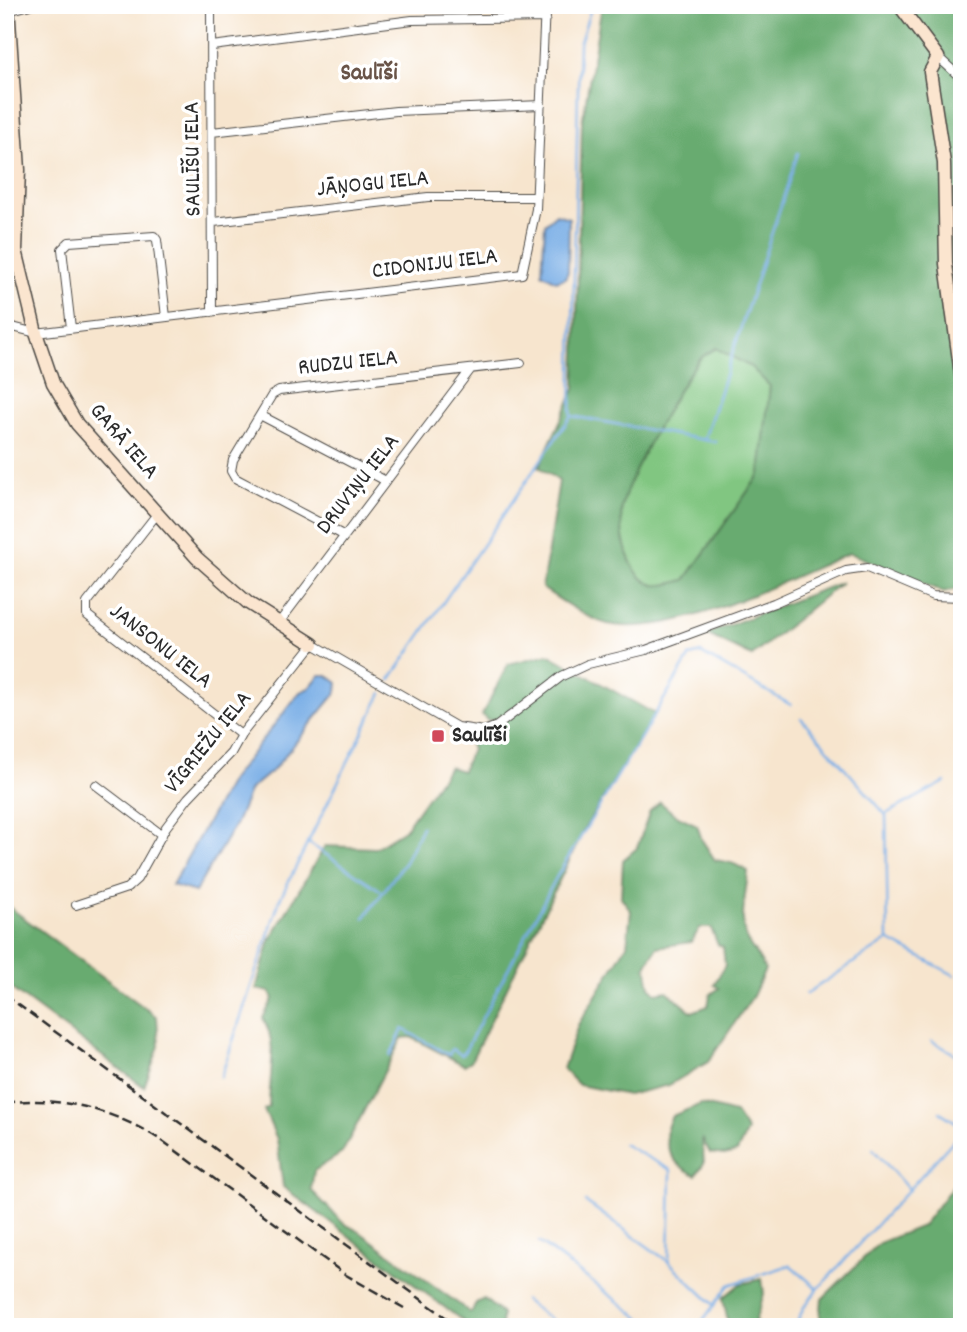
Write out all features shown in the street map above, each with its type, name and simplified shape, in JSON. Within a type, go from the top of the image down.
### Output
[{"type":"street","points":[[8,8],[30,5]]},
{"type":"street","name":"SAULĪŠU IELA","points":[[211,5],[214,222],[212,312]]},
{"type":"street","name":"CIDONIJU IELA","points":[[5,325],[36,333],[522,274],[536,197],[545,5]]},
{"type":"street","points":[[898,5],[938,57],[962,79]]},
{"type":"street","name":"GARĀ IELA","points":[[8,8],[19,170],[14,232],[36,333],[65,406],[114,467],[223,583],[278,624],[457,727],[484,732],[497,726],[562,676],[588,664],[646,650],[774,603],[846,571],[867,568],[933,596],[962,597]]},
{"type":"street","points":[[212,46],[412,20],[546,18]]},
{"type":"street","points":[[938,57],[930,72],[944,163],[947,193],[946,264],[962,382]]},
{"type":"street","points":[[212,132],[396,111],[541,106]]},
{"type":"street","name":"JĀŅOGU IELA","points":[[214,222],[428,197],[536,197]]},
{"type":"street","points":[[71,328],[62,249],[69,242],[154,236],[157,240],[166,317]]},
{"type":"street","name":"RUDZU IELA","points":[[344,536],[235,478],[231,471],[233,460],[272,395],[279,391],[521,363]]},
{"type":"street","name":"DRUVIŅU IELA","points":[[278,624],[471,369]]},
{"type":"street","points":[[260,415],[386,481]]},
{"type":"street","name":"JANSONU IELA","points":[[158,514],[87,603],[87,615],[241,735]]},
{"type":"street","name":"VĪGRIEŽU IELA","points":[[76,905],[127,888],[137,879],[162,835],[203,780],[231,753],[241,735],[313,645]]},
{"type":"street","points":[[96,785],[162,835]]},
{"type":"green space","points":[[602,5],[962,5],[962,588],[943,592],[850,553],[702,614],[641,626],[613,625],[596,620],[542,588],[559,481],[539,467],[575,389],[582,123]],"holes":[[[716,348],[751,367],[770,386],[760,474],[685,580],[665,585],[654,585],[645,581],[631,563],[621,517],[626,494],[643,454],[701,358]]]},
{"type":"green space","points":[[716,348],[751,367],[770,386],[760,474],[685,580],[654,585],[645,581],[631,563],[624,540],[622,506],[643,454],[680,388],[699,360]]},
{"type":"green space","points":[[842,582],[752,656],[706,634]]},
{"type":"green space","points":[[548,654],[655,714],[585,828],[471,1061],[464,1065],[411,1037],[402,1038],[342,1153],[314,1171],[311,1190],[343,1223],[360,1232],[471,1313],[476,1303],[484,1299],[502,1314],[501,1327],[471,1327],[283,1187],[277,1139],[264,1110],[269,1107],[272,1050],[263,1018],[273,999],[270,992],[256,989],[270,940],[325,846],[375,848],[404,830],[449,767],[462,771],[472,749],[467,739],[494,742],[504,728],[501,719],[487,720],[482,715],[508,664]]},
{"type":"green space","points":[[660,802],[674,814],[697,825],[702,840],[715,860],[732,863],[748,871],[744,933],[765,970],[753,996],[708,1062],[669,1085],[628,1095],[579,1085],[563,1069],[578,1025],[627,945],[631,911],[621,897],[623,860],[637,848],[650,811]],"holes":[[[700,928],[711,928],[718,945],[723,947],[725,965],[714,985],[719,988],[710,995],[708,1006],[692,1012],[667,991],[656,993],[650,987],[646,966],[657,947],[691,942]]]},
{"type":"green space","points":[[5,904],[157,1017],[159,1046],[144,1087],[5,984]]},
{"type":"green space","points":[[701,1104],[735,1113],[747,1131],[737,1152],[724,1155],[710,1153],[702,1138],[704,1163],[696,1175],[674,1159],[669,1151],[666,1134],[672,1116]]},
{"type":"green space","points":[[962,1174],[962,1327],[819,1327],[822,1299],[879,1243],[922,1226]]},
{"type":"green space","points":[[762,1279],[764,1294],[755,1321],[759,1327],[737,1327],[728,1323],[723,1298],[740,1284]]},
{"type":"water","points":[[556,214],[569,218],[568,272],[565,278],[556,281],[542,273],[545,224]]},
{"type":"water","points":[[320,675],[327,675],[338,683],[337,692],[274,769],[250,789],[236,823],[195,892],[172,885],[231,780],[300,692],[309,688]]},
{"type":"waterway","points":[[390,680],[571,416],[579,45],[592,5]]},
{"type":"waterway","points":[[704,440],[798,153]]},
{"type":"waterway","points":[[571,416],[716,442]]},
{"type":"waterway","points":[[390,1056],[403,1029],[449,1055],[452,1049],[462,1055],[556,878],[690,656],[701,653],[791,705]]},
{"type":"waterway","points":[[221,1077],[280,899],[382,693]]},
{"type":"waterway","points":[[801,718],[886,815],[888,940]]},
{"type":"waterway","points":[[886,814],[945,782]]},
{"type":"waterway","points":[[364,918],[405,862],[422,827]]},
{"type":"waterway","points":[[307,842],[383,892]]},
{"type":"waterway","points":[[806,994],[888,940],[954,975]]},
{"type":"waterway","points":[[932,1041],[962,1058]]},
{"type":"waterway","points":[[940,1112],[962,1126]]},
{"type":"waterway","points":[[795,1327],[804,1307],[818,1289],[962,1131]]},
{"type":"waterway","points":[[623,1144],[671,1170],[669,1262]]},
{"type":"waterway","points":[[873,1149],[909,1190]]},
{"type":"waterway","points":[[586,1202],[669,1262],[714,1305]]},
{"type":"waterway","points":[[539,1242],[652,1327]]},
{"type":"waterway","points":[[698,1327],[729,1285],[790,1265],[818,1289]]},
{"type":"waterway","points":[[524,1300],[561,1327]]},
{"type":"railway","points":[[5,995],[459,1327]]},
{"type":"railway","points":[[5,1103],[48,1101],[68,1104],[108,1114],[146,1131],[346,1275],[404,1308]]},
{"type":"place","name":"Saulīši","points":[[438,736]]},
{"type":"district","name":"Saulīši","points":[[369,74]]}]
